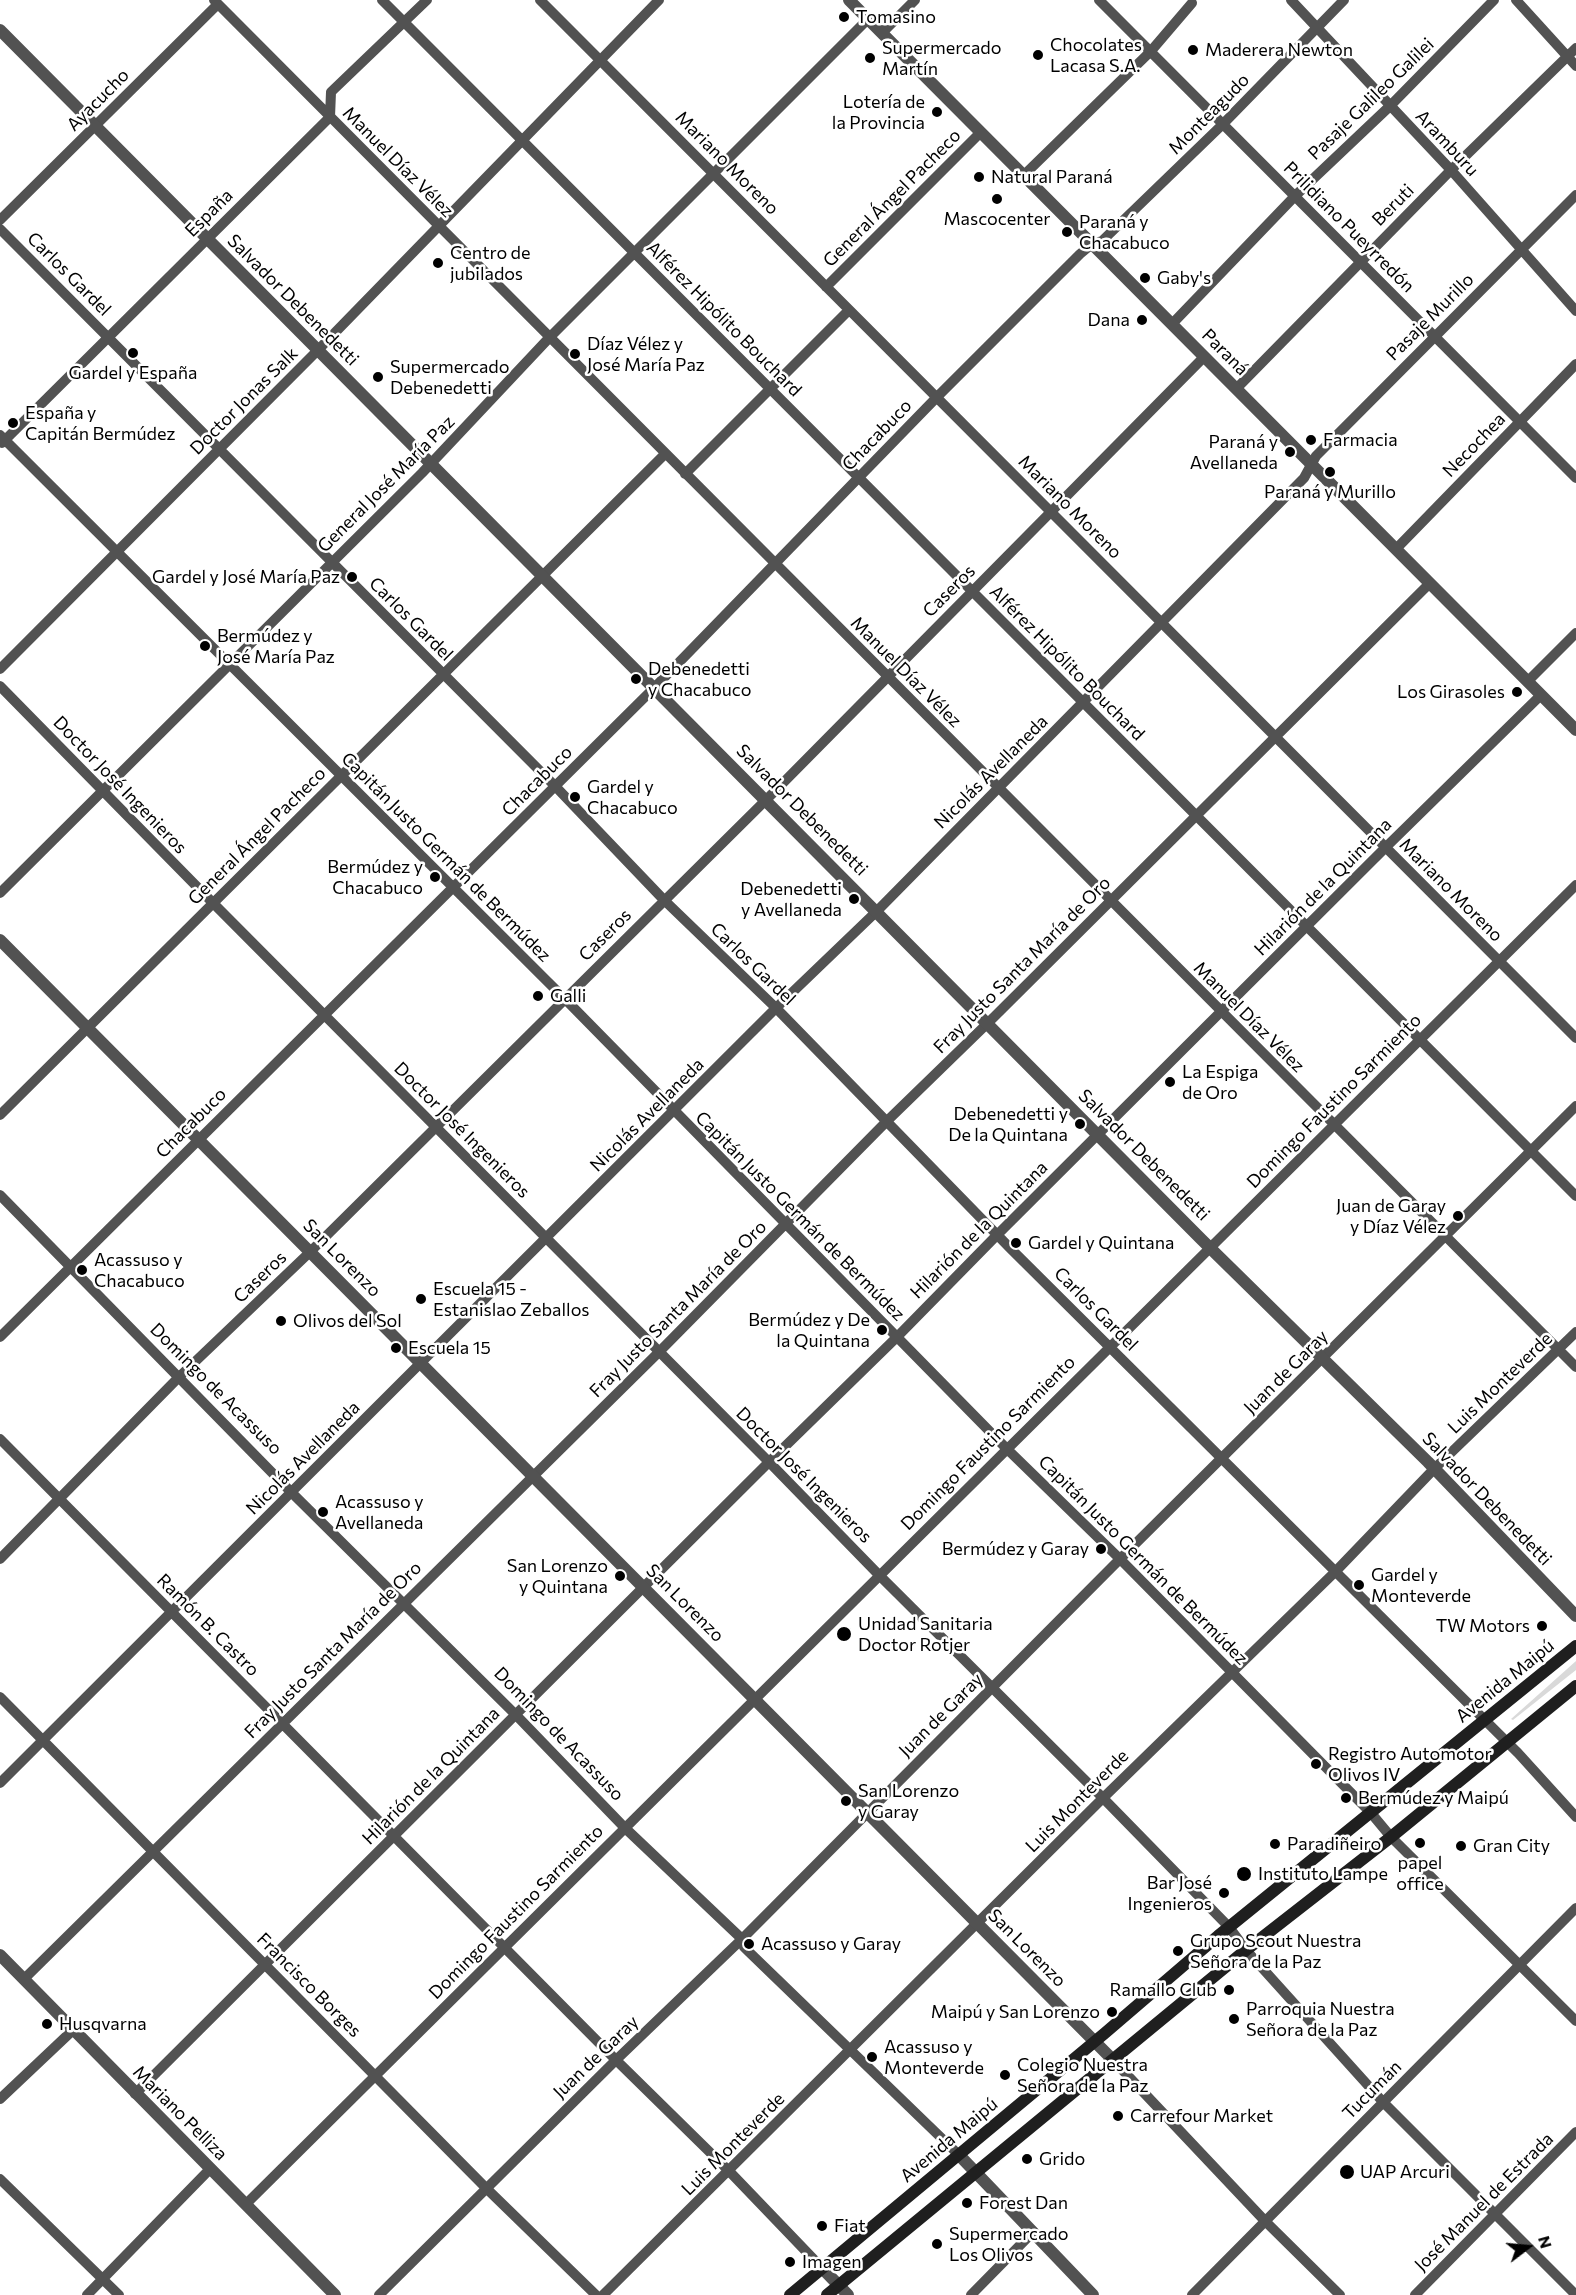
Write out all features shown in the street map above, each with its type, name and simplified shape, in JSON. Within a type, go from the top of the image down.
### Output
[{"type":"main road","name":"Avenida Maipú","points":[[790,2295],[1229,1927],[1576,1646]]},
{"type":"main road","points":[[827,2295],[1246,1950],[1391,1837],[1576,1686]]},
{"type":"street","name":"Alférez Hipólito Bouchard","points":[[382,0],[1576,1196]]},
{"type":"street","points":[[330,117],[331,92],[427,0]]},
{"type":"street","name":"Mariano Moreno","points":[[540,0],[1576,1038]]},
{"type":"street","name":"Doctor Jonas Salk","points":[[0,669],[318,350],[659,0]]},
{"type":"street","name":"Paraná","points":[[849,0],[1576,730]]},
{"type":"street","points":[[882,33],[915,0]]},
{"type":"street","name":"Prilidiano Pueyrredón","points":[[1099,0],[1576,478]]},
{"type":"street","name":"Aramburu","points":[[1291,0],[1451,170],[1576,311]]},
{"type":"street","name":"Monteagudo","points":[[1092,244],[1102,241],[1223,124],[1344,0]]},
{"type":"street","name":"Pasaje Galileo Galilei","points":[[1172,324],[1295,196],[1390,106],[1494,0]]},
{"type":"street","points":[[1516,0],[1576,66]]},
{"type":"street","name":"Manuel Díaz Vélez","points":[[216,2],[1576,1367]]},
{"type":"street","name":"Ayacucho","points":[[0,220],[216,2]]},
{"type":"street","points":[[1024,175],[1151,51],[1192,3]]},
{"type":"street","name":"General José María Paz","points":[[0,892],[431,464],[549,338],[868,19]]},
{"type":"street","name":"Salvador Debenedetti","points":[[0,30],[1209,1247],[1434,1469],[1576,1616]]},
{"type":"street","name":"Beruti","points":[[1236,389],[1451,170],[1576,48]]},
{"type":"street","name":"España","points":[[2,440],[330,117]]},
{"type":"street","name":"General Ángel Pacheco","points":[[826,287],[981,132]]},
{"type":"street","name":"Pasaje Murillo","points":[[1311,464],[1316,456],[1434,336],[1576,195]]},
{"type":"street","name":"Carlos Gardel","points":[[0,229],[555,786],[664,900],[776,1008],[997,1235],[1506,1742],[1576,1817]]},
{"type":"street","name":"Chacabuco","points":[[0,1336],[655,687],[937,397],[1092,244]]},
{"type":"street","points":[[685,474],[849,310]]},
{"type":"street","name":"Caseros","points":[[0,1559],[179,1377],[310,1252],[565,999],[1204,357]]},
{"type":"street","name":"Necochea","points":[[1396,549],[1576,364]]},
{"type":"street","name":"Capitán Justo Germán de Bermúdez","points":[[2,440],[118,551],[565,999],[1006,1448],[1120,1559],[1371,1813],[1391,1837],[1576,2021]]},
{"type":"street","name":"General Ángel Pacheco","points":[[0,1115],[665,454]]},
{"type":"street","name":"Nicolás Avellaneda","points":[[0,1783],[675,1112],[776,1008],[877,911],[1304,478],[1311,464]]},
{"type":"street","name":"Fray Justo Santa María de Oro","points":[[24,1979],[788,1224],[887,1121],[1430,583]]},
{"type":"street","points":[[1528,681],[1576,633]]},
{"type":"street","name":"Doctor José Ingenieros","points":[[0,686],[323,1015],[879,1575],[1103,1797],[1229,1927],[1246,1950],[1383,2102],[1576,2295]]},
{"type":"street","name":"Hilarión de la Quintana","points":[[135,2094],[1541,695]]},
{"type":"street","name":"Domingo Faustino Sarmiento","points":[[246,2204],[1576,885]]},
{"type":"street","name":"San Lorenzo","points":[[0,940],[1095,2041],[1265,2221],[1340,2295]]},
{"type":"street","name":"Juan de Garay","points":[[380,2295],[616,2060],[742,1939],[1576,1106]]},
{"type":"street","name":"Domingo de Acassuso","points":[[0,1195],[292,1492],[516,1715],[624,1827],[742,1939],[748,1952],[852,2049],[977,2173],[1093,2295]]},
{"type":"street","name":"Luis Monteverde","points":[[603,2295],[1103,1797],[1335,1572],[1434,1469],[1576,1332]]},
{"type":"street","name":"Ramón B. Castro","points":[[0,1439],[729,2171],[823,2269]]},
{"type":"street","name":"Francisco Borges","points":[[0,1697],[596,2295]]},
{"type":"street","name":"Tucumán","points":[[1192,2295],[1576,1908]]},
{"type":"street","name":"Mariano Pelliza","points":[[0,1955],[335,2295]]},
{"type":"street","points":[[0,2099],[73,2030]]},
{"type":"street","name":"José Manuel de Estrada","points":[[1415,2295],[1576,2132]]},
{"type":"street","points":[[87,2295],[210,2169]]},
{"type":"street","points":[[0,2179],[119,2295]]},
{"type":"street","points":[[971,2295],[1033,2232]]},
{"type":"street","points":[[823,2269],[848,2295]]},
{"type":"shaded area","points":[[1576,1661],[1576,1670],[1513,1720],[1511,1719]]},
{"type":"place","name":"Tomasino","points":[[844,17]]},
{"type":"place","name":"Maderera Newton","points":[[1193,50]]},
{"type":"place","name":"Chocolates Lacasa S.A.","points":[[1038,55]]},
{"type":"place","name":"Supermercado Martín","points":[[870,58]]},
{"type":"place","name":"Lotería de la Provincia","points":[[937,112]]},
{"type":"place","name":"Natural Paraná","points":[[979,177]]},
{"type":"place","name":"Mascocenter","points":[[997,199]]},
{"type":"place","name":"Paraná y Chacabuco","points":[[1067,232]]},
{"type":"place","name":"Centro de jubilados","points":[[438,263]]},
{"type":"place","name":"Gaby's","points":[[1145,278]]},
{"type":"place","name":"Dana","points":[[1142,320]]},
{"type":"place","name":"Gardel y España","points":[[133,353]]},
{"type":"place","name":"Díaz Vélez y José María Paz","points":[[575,354]]},
{"type":"place","name":"Supermercado Debenedetti","points":[[378,377]]},
{"type":"place","name":"España y Capitán Bermúdez","points":[[13,423]]},
{"type":"place","name":"Farmacia","points":[[1311,440]]},
{"type":"place","name":"Paraná y Avellaneda","points":[[1290,452]]},
{"type":"place","name":"Paraná y Murillo","points":[[1330,472]]},
{"type":"place","name":"Gardel y José María Paz","points":[[352,577]]},
{"type":"place","name":"Bermúdez y José María Paz","points":[[205,646]]},
{"type":"place","name":"Debenedetti y Chacabuco","points":[[636,679]]},
{"type":"place","name":"Los Girasoles","points":[[1517,692]]},
{"type":"place","name":"Gardel y Chacabuco","points":[[575,797]]},
{"type":"place","name":"Bermúdez y Chacabuco","points":[[435,877]]},
{"type":"place","name":"Debenedetti y Avellaneda","points":[[854,899]]},
{"type":"place","name":"Galli","points":[[538,996]]},
{"type":"place","name":"La Espiga de Oro","points":[[1170,1082]]},
{"type":"place","name":"Debenedetti y De la Quintana","points":[[1080,1124]]},
{"type":"place","name":"Juan de Garay y Díaz Vélez","points":[[1458,1216]]},
{"type":"place","name":"Gardel y Quintana","points":[[1016,1243]]},
{"type":"place","name":"Acassuso y Chacabuco","points":[[82,1270]]},
{"type":"place","name":"Escuela 15 - Estanislao Zeballos","points":[[421,1299]]},
{"type":"place","name":"Olivos del Sol","points":[[281,1321]]},
{"type":"place","name":"Bermúdez y De la Quintana","points":[[882,1330]]},
{"type":"place","name":"Escuela 15","points":[[396,1348]]},
{"type":"place","name":"Acassuso y Avellaneda","points":[[323,1512]]},
{"type":"place","name":"Bermúdez y Garay","points":[[1101,1549]]},
{"type":"place","name":"San Lorenzo y Quintana","points":[[620,1576]]},
{"type":"place","name":"Gardel y Monteverde","points":[[1359,1585]]},
{"type":"place","name":"TW Motors","points":[[1542,1626]]},
{"type":"place","name":"Unidad Sanitaria Doctor Rotjer","points":[[844,1634]]},
{"type":"place","name":"Registro Automotor Olivos IV","points":[[1316,1764]]},
{"type":"place","name":"Bermúdez y Maipú","points":[[1346,1798]]},
{"type":"place","name":"San Lorenzo y Garay","points":[[846,1801]]},
{"type":"place","name":"papel office","points":[[1420,1843]]},
{"type":"place","name":"Paradiñeiro","points":[[1275,1844]]},
{"type":"place","name":"Gran City","points":[[1461,1846]]},
{"type":"place","name":"Instituto Lampe","points":[[1244,1874]]},
{"type":"place","name":"Bar José Ingenieros","points":[[1224,1893]]},
{"type":"place","name":"Acassuso y Garay","points":[[749,1944]]},
{"type":"place","name":"Grupo Scout Nuestra Señora de la Paz","points":[[1178,1951]]},
{"type":"place","name":"Ramallo Club","points":[[1229,1990]]},
{"type":"place","name":"Maipú y San Lorenzo","points":[[1112,2012]]},
{"type":"place","name":"Parroquia Nuestra Señora de la Paz","points":[[1234,2019]]},
{"type":"place","name":"Husqvarna","points":[[47,2024]]},
{"type":"place","name":"Acassuso y Monteverde","points":[[872,2057]]},
{"type":"place","name":"Colegio Nuestra Señora de la Paz","points":[[1005,2075]]},
{"type":"place","name":"Carrefour Market","points":[[1118,2116]]},
{"type":"place","name":"Grido","points":[[1027,2159]]},
{"type":"place","name":"UAP Arcuri","points":[[1347,2172]]},
{"type":"place","name":"Forest Dan","points":[[967,2203]]},
{"type":"place","name":"Fiat","points":[[822,2226]]},
{"type":"place","name":"Supermercado Los Olivos","points":[[937,2244]]},
{"type":"place","name":"Imagen","points":[[790,2262]]}]
